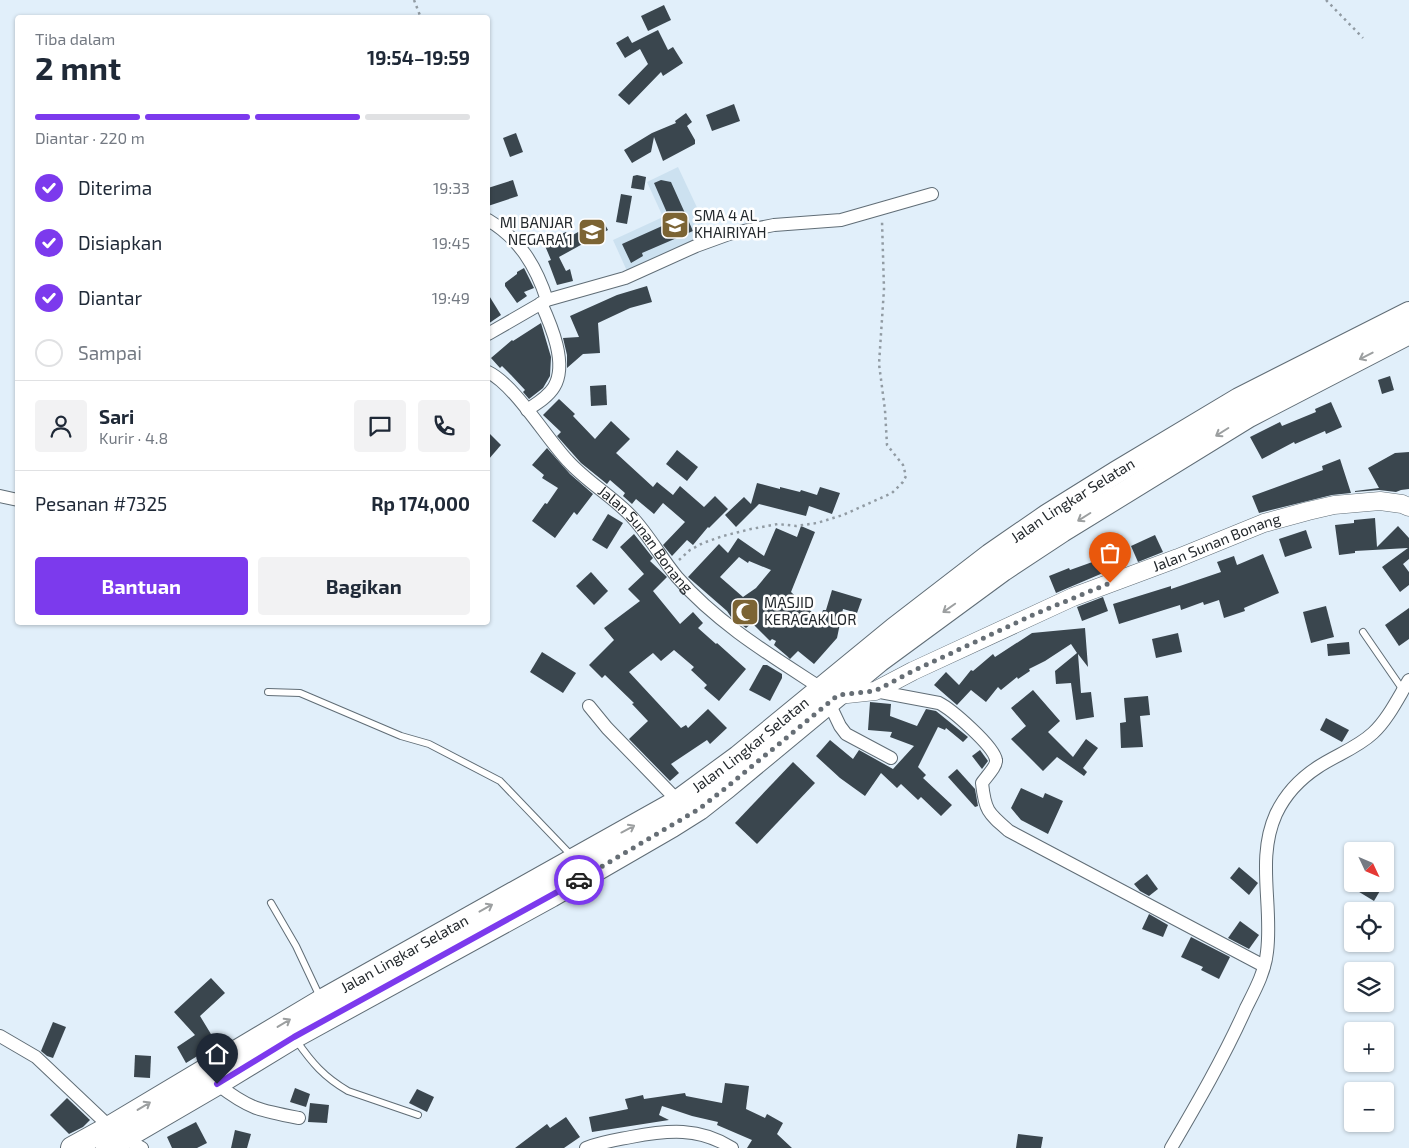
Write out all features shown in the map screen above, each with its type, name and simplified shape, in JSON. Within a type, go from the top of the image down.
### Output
[{"type":"highway","name":"Jalan Lingkar Selatan","points":[[1244,408],[1409,313]]},
{"type":"highway","name":"Jalan Lingkar Selatan","points":[[121,1140],[321,1001],[522,899],[647,841],[699,809],[727,787],[829,695],[894,628],[990,555],[1117,472],[1244,408],[1409,333]]},
{"type":"highway","name":"Jalan Lingkar Selatan","points":[[72,1148],[121,1140],[217,1084],[522,899],[574,858],[678,801],[738,757],[829,695]]},
{"type":"street","points":[[490,333],[544,302],[625,278],[696,246],[729,234],[774,225],[841,220],[932,194]]},
{"type":"street","points":[[490,221],[520,246],[539,277],[557,347],[558,373],[553,388],[527,410]]},
{"type":"street","name":"Jalan Sunan Bonang","points":[[490,373],[504,384],[568,461],[633,518],[691,592],[742,636],[829,695],[875,691],[913,671],[1073,597],[1178,558],[1264,523],[1308,510],[1334,505],[1380,501],[1402,504],[1409,507]]},
{"type":"street","points":[[0,496],[15,499]]},
{"type":"street","points":[[1171,1148],[1227,1051],[1264,966],[1268,936],[1265,858],[1269,830],[1277,812],[1298,783],[1308,774],[1359,744],[1373,733],[1386,717],[1406,685]]},
{"type":"street","points":[[875,691],[947,707],[982,739],[993,752],[996,760],[982,783],[986,807],[996,820],[1009,831],[1264,966]]},
{"type":"street","points":[[829,695],[840,726],[846,734],[891,758]]},
{"type":"street","points":[[589,706],[606,728],[678,801]]},
{"type":"street","points":[[0,1036],[36,1057],[121,1140]]},
{"type":"street","points":[[217,1084],[240,1101],[258,1110],[299,1118]]},
{"type":"street","points":[[586,1148],[605,1141],[678,1131],[714,1138],[732,1148]]},
{"type":"lane","points":[[1363,632],[1406,685]]},
{"type":"lane","points":[[268,692],[300,693],[354,718],[401,736],[429,744],[500,781],[574,858]]},
{"type":"lane","points":[[271,903],[296,946],[321,1001]]},
{"type":"lane","points":[[294,1037],[314,1065],[338,1085],[418,1115]]},
{"type":"path","points":[[414,0],[420,15]]},
{"type":"path","points":[[1326,0],[1363,38]]},
{"type":"path","points":[[670,567],[690,550],[703,543],[751,528],[778,524],[796,526],[817,523],[843,515],[892,493],[903,482],[906,476],[903,465],[887,445],[879,364],[884,289],[881,210]]},
{"type":"shaded area","name":"SMA 4 AL KHAIRIYAH","points":[[678,167],[709,233],[627,271],[613,240],[663,217],[647,182]]},
{"type":"building","points":[[664,5],[671,20],[648,31],[641,16]]},
{"type":"building","points":[[658,30],[668,50],[673,47],[683,63],[663,76],[661,72],[629,105],[618,95],[648,64],[640,49],[625,58],[616,43],[628,36],[632,43]]},
{"type":"building","points":[[734,104],[740,121],[712,131],[706,115]]},
{"type":"building","points":[[686,113],[692,122],[687,126],[695,140],[695,144],[663,161],[654,137],[651,152],[632,163],[624,150],[652,133],[676,123],[675,121]]},
{"type":"building","points":[[516,133],[523,152],[510,157],[503,138]]},
{"type":"building","points":[[633,176],[646,177],[644,190],[631,188]]},
{"type":"building","points":[[513,180],[518,196],[490,205],[490,187]]},
{"type":"building","points":[[661,180],[671,182],[693,231],[642,253],[643,256],[631,263],[622,244],[671,222],[654,183]]},
{"type":"building","points":[[621,194],[632,196],[627,224],[616,222]]},
{"type":"building","points":[[602,219],[608,230],[559,257],[566,271],[570,269],[573,281],[557,285],[548,261],[551,260],[543,241],[566,232],[569,237]]},
{"type":"building","points":[[524,268],[534,288],[524,292],[527,296],[517,303],[505,286],[505,283]]},
{"type":"building","points":[[647,286],[652,302],[630,308],[598,323],[600,353],[583,354],[567,368],[567,355],[563,338],[579,337],[570,316],[617,295]]},
{"type":"building","points":[[490,297],[501,315],[490,323]]},
{"type":"building","points":[[541,323],[551,357],[550,376],[543,388],[529,399],[523,392],[525,390],[502,366],[500,368],[491,358],[512,340]]},
{"type":"building","points":[[1390,376],[1394,390],[1382,394],[1378,380]]},
{"type":"building","points":[[606,385],[607,405],[591,406],[590,386]]},
{"type":"building","points":[[559,399],[575,414],[573,416],[595,439],[611,421],[630,439],[616,453],[653,487],[657,482],[673,495],[680,486],[704,507],[715,496],[728,509],[708,527],[693,545],[687,540],[672,556],[663,545],[685,522],[663,503],[654,514],[636,499],[632,504],[623,496],[625,493],[610,480],[607,484],[581,463],[557,436],[561,432],[543,415]]},
{"type":"building","points":[[1331,402],[1342,427],[1326,434],[1325,431],[1295,444],[1294,442],[1262,459],[1250,437],[1280,422],[1282,426],[1316,412],[1315,409]]},
{"type":"building","points":[[490,434],[501,445],[490,458]]},
{"type":"building","points":[[547,448],[570,474],[593,494],[577,515],[574,512],[555,538],[532,521],[558,488],[542,478],[544,475],[532,465]]},
{"type":"building","points":[[677,450],[698,467],[687,481],[666,464]]},
{"type":"building","points":[[1409,452],[1409,489],[1396,492],[1379,490],[1355,492],[1379,488],[1368,468],[1395,453]]},
{"type":"building","points":[[1340,459],[1351,493],[1332,495],[1259,513],[1252,496],[1323,470],[1322,466]]},
{"type":"building","points":[[757,483],[780,489],[780,487],[800,492],[801,490],[817,495],[820,487],[840,493],[832,514],[809,506],[806,516],[759,504],[736,527],[725,515],[744,497],[751,504]]},
{"type":"building","points":[[608,514],[623,523],[607,549],[592,540]]},
{"type":"building","points":[[1375,518],[1377,547],[1398,526],[1409,538],[1409,559],[1403,564],[1409,572],[1409,585],[1400,592],[1382,567],[1408,548],[1355,551],[1355,553],[1339,555],[1335,525],[1354,523],[1354,520]]},
{"type":"building","points":[[801,526],[815,532],[791,592],[820,620],[823,610],[826,610],[832,590],[862,599],[857,613],[843,609],[837,638],[814,664],[798,651],[790,659],[774,645],[776,641],[772,639],[770,641],[752,623],[746,628],[731,617],[727,611],[688,577],[719,544],[728,553],[738,538],[764,556],[776,528],[797,537]],"holes":[[[739,557],[748,563],[749,561],[771,570],[756,588],[743,597],[720,577]]]},
{"type":"building","points":[[1306,530],[1312,548],[1285,557],[1279,539]]},
{"type":"building","points":[[634,534],[653,558],[650,561],[667,577],[653,591],[680,624],[693,612],[703,623],[698,628],[746,669],[719,701],[704,688],[707,685],[691,670],[694,667],[674,650],[661,661],[653,653],[629,672],[681,728],[686,725],[688,728],[708,709],[727,728],[710,744],[707,740],[671,764],[679,773],[670,781],[629,739],[648,721],[632,704],[634,703],[605,675],[602,678],[589,665],[614,640],[604,628],[640,601],[628,589],[644,574],[620,547]]},
{"type":"building","points":[[1155,535],[1163,552],[1138,562],[1131,546]]},
{"type":"building","points":[[1263,554],[1279,593],[1244,608],[1245,611],[1224,618],[1219,600],[1204,605],[1203,602],[1181,610],[1180,605],[1119,624],[1113,604],[1171,586],[1171,589],[1221,572],[1217,562],[1234,556],[1237,565]]},
{"type":"building","points":[[1098,560],[1103,573],[1056,593],[1049,576]]},
{"type":"building","points":[[591,572],[608,591],[594,605],[576,586]]},
{"type":"building","points":[[1103,597],[1108,611],[1082,621],[1077,607]]},
{"type":"building","points":[[1326,606],[1334,637],[1311,643],[1303,612]]},
{"type":"building","points":[[1409,608],[1409,639],[1399,646],[1385,625]]},
{"type":"building","points":[[1085,628],[1088,667],[1078,654],[1081,693],[1091,692],[1094,717],[1076,720],[1071,683],[1056,684],[1055,671],[1077,653],[1071,644],[1029,669],[1030,671],[1018,679],[1017,677],[1001,690],[998,687],[986,702],[971,690],[957,705],[934,685],[946,672],[959,685],[971,670],[973,671],[993,654],[995,657],[1032,633]]},
{"type":"building","points":[[1178,633],[1182,652],[1156,658],[1152,639]]},
{"type":"building","points":[[1349,642],[1350,654],[1328,656],[1327,644]]},
{"type":"building","points":[[542,652],[576,673],[563,693],[530,672]]},
{"type":"building","points":[[763,665],[767,665],[782,674],[782,678],[770,701],[749,690]]},
{"type":"building","points":[[1033,690],[1060,721],[1048,732],[1073,757],[1086,739],[1098,748],[1083,768],[1087,772],[1084,776],[1057,757],[1043,771],[1011,739],[1026,726],[1011,708]]},
{"type":"building","points":[[1148,696],[1150,715],[1140,716],[1143,747],[1121,748],[1120,723],[1126,722],[1124,698]]},
{"type":"building","points":[[870,702],[891,704],[890,716],[917,726],[926,709],[936,711],[968,737],[963,742],[946,728],[945,730],[938,727],[918,767],[926,775],[923,778],[952,805],[941,816],[921,797],[918,800],[901,784],[897,788],[881,773],[865,796],[840,778],[816,756],[830,740],[853,759],[859,750],[893,769],[914,746],[890,737],[892,732],[868,730]]},
{"type":"building","points":[[1326,718],[1349,730],[1342,742],[1320,730]]},
{"type":"building","points":[[980,750],[988,761],[982,769],[972,756]]},
{"type":"building","points":[[793,762],[815,783],[757,844],[735,823]]},
{"type":"building","points":[[957,769],[975,789],[978,806],[975,807],[948,777]]},
{"type":"building","points":[[1021,788],[1043,798],[1045,793],[1063,801],[1048,834],[1021,820],[1011,808]]},
{"type":"building","points":[[1239,867],[1258,883],[1249,895],[1230,878]]},
{"type":"building","points":[[1147,874],[1158,889],[1149,896],[1140,891],[1134,884]]},
{"type":"building","points":[[1359,892],[1379,892],[1374,901]]},
{"type":"building","points":[[1149,914],[1168,925],[1163,937],[1142,929]]},
{"type":"building","points":[[1240,921],[1259,935],[1249,949],[1228,938]]},
{"type":"building","points":[[1191,937],[1230,957],[1219,979],[1201,970],[1203,967],[1181,957]]},
{"type":"building","points":[[211,978],[225,993],[200,1016],[217,1044],[186,1063],[177,1047],[195,1035],[174,1012]]},
{"type":"building","points":[[53,1022],[66,1027],[53,1058],[41,1051]]},
{"type":"building","points":[[135,1055],[151,1056],[150,1078],[134,1077]]},
{"type":"building","points":[[725,1083],[749,1086],[746,1109],[765,1118],[767,1114],[783,1123],[777,1134],[792,1148],[747,1148],[752,1140],[717,1125],[718,1122],[662,1106],[659,1115],[669,1120],[592,1132],[589,1117],[628,1109],[625,1099],[643,1095],[644,1099],[685,1093],[686,1096],[722,1103]]},
{"type":"building","points":[[295,1088],[310,1094],[306,1107],[290,1102]]},
{"type":"building","points":[[417,1089],[434,1097],[427,1112],[409,1103]]},
{"type":"building","points":[[67,1098],[90,1120],[83,1127],[69,1134],[50,1115]]},
{"type":"building","points":[[310,1103],[329,1105],[327,1123],[308,1122]]},
{"type":"building","points":[[566,1117],[580,1137],[564,1148],[515,1148],[547,1124],[550,1128]]},
{"type":"building","points":[[196,1122],[207,1143],[197,1148],[172,1148],[167,1137]]},
{"type":"building","points":[[235,1130],[251,1134],[247,1148],[231,1148]]},
{"type":"building","points":[[1018,1134],[1043,1137],[1041,1148],[1016,1148]]},
{"type":"way so far","points":[[579,880],[699,809],[838,695],[875,691],[913,671],[1035,614],[1110,583]]},
{"type":"place","name":"SMA 4 AL KHAIRIYAH","points":[[675,225]]},
{"type":"place","name":"MI BANJAR NEGARA 1","points":[[592,232]]},
{"type":"place","name":"MASJID KERACAK LOR","points":[[745,612]]},
{"type":"route","points":[[217,1084],[294,1037],[579,880]]}]
